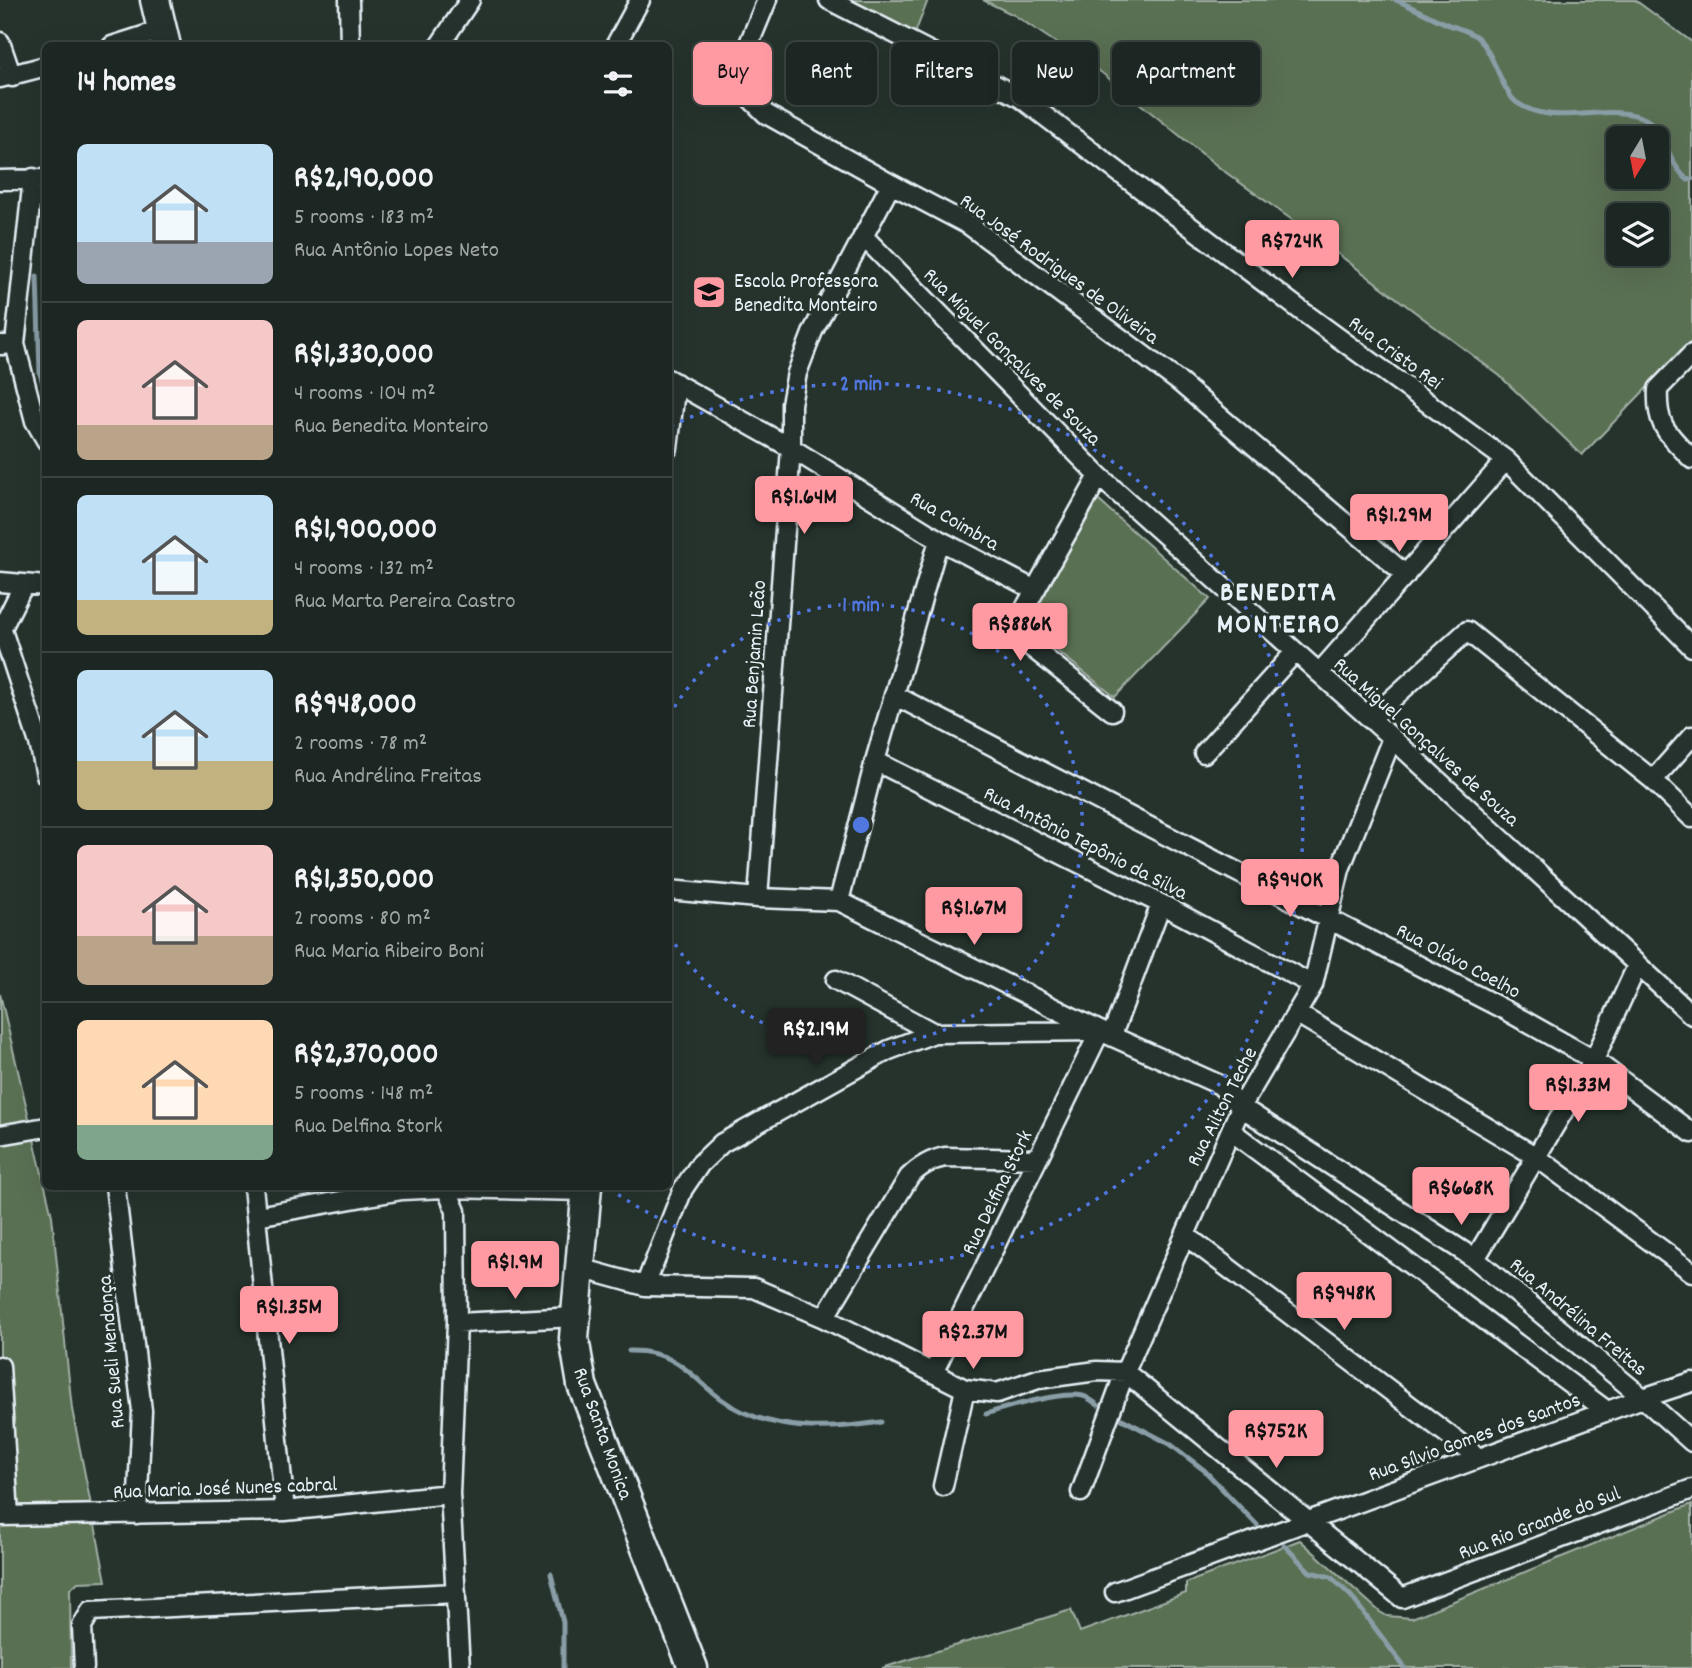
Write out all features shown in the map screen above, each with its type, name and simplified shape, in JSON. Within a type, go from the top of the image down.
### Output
[{"type":"main road","points":[[155,0],[164,38]]},
{"type":"main road","name":"Rua Santa Monica","points":[[587,1190],[573,1338],[582,1385],[693,1668]]},
{"type":"street","points":[[349,0],[350,42]]},
{"type":"street","points":[[442,42],[470,0]]},
{"type":"street","points":[[617,42],[640,0]]},
{"type":"street","name":"Rua José Rodrigues de Oliveira","points":[[767,0],[736,75],[741,89],[766,114],[969,225],[1178,381],[1406,575]]},
{"type":"street","name":"Rua Cristo Rei","points":[[829,0],[1021,98],[1303,312],[1506,460],[1692,647]]},
{"type":"street","points":[[138,42],[164,38]]},
{"type":"street","points":[[0,42],[6,77],[42,67]]},
{"type":"street","points":[[0,180],[39,178],[8,344],[35,421],[42,433]]},
{"type":"street","name":"Rua Benjamin Leão","points":[[758,898],[791,448],[791,404],[797,373],[813,331],[891,184]]},
{"type":"street","name":"Rua Miguel Gonçalves de Souza","points":[[863,236],[1099,476],[1392,738],[1692,1015]]},
{"type":"street","points":[[1692,354],[1658,389],[1657,410],[1665,431],[1692,459]]},
{"type":"street","name":"Rua Coimbra","points":[[672,381],[791,448],[939,540],[1035,590]]},
{"type":"street","points":[[1319,673],[1506,460]]},
{"type":"street","points":[[1099,476],[1012,632],[1112,711]]},
{"type":"street","points":[[839,901],[875,761],[939,540]]},
{"type":"street","points":[[0,582],[42,586]]},
{"type":"street","points":[[23,586],[1,631],[42,757]]},
{"type":"street","points":[[1370,719],[1467,631],[1653,780],[1692,818]]},
{"type":"street","points":[[1204,753],[1295,652]]},
{"type":"street","name":"Rua Olávo Coelho","points":[[894,695],[1505,1010],[1594,1060],[1692,1133]]},
{"type":"street","points":[[1653,780],[1692,736]]},
{"type":"street","name":"Rua Ailton Teche","points":[[1082,1492],[1125,1373],[1241,1107],[1313,985],[1340,869],[1392,738]]},
{"type":"street","name":"Rua Antônio Tepônio da Silva","points":[[875,761],[1160,904],[1313,985]]},
{"type":"street","name":"Rua Andrélina Freitas","points":[[672,890],[758,898],[839,901],[1106,1033],[1220,1085],[1241,1107],[1475,1259],[1692,1442]]},
{"type":"street","points":[[645,1286],[683,1189],[700,1164],[722,1143],[889,1050],[934,1033],[1106,1033],[1160,904]]},
{"type":"street","points":[[1475,1259],[1594,1060],[1637,966]]},
{"type":"street","points":[[836,980],[934,1033]]},
{"type":"street","points":[[1296,1013],[1535,1156],[1692,1272]]},
{"type":"street","name":"Rua Delfina Stork","points":[[933,1373],[1037,1159],[1106,1033]]},
{"type":"street","points":[[0,1135],[42,1128]]},
{"type":"street","points":[[1231,1131],[1606,1411]]},
{"type":"street","points":[[824,1318],[909,1177],[919,1167],[945,1157],[1037,1159]]},
{"type":"street","name":"Rua Sueli Mendonça","points":[[115,1190],[142,1411],[137,1514]]},
{"type":"street","points":[[254,1190],[285,1511]]},
{"type":"street","points":[[257,1216],[401,1190]]},
{"type":"street","points":[[446,1190],[456,1211],[457,1323],[450,1494],[460,1668]]},
{"type":"street","points":[[1185,1236],[1479,1458]]},
{"type":"street","points":[[580,1268],[645,1286],[754,1288],[824,1318],[965,1389],[997,1393],[1038,1379],[1097,1371],[1125,1373],[1308,1521]]},
{"type":"street","points":[[457,1323],[576,1317]]},
{"type":"street","points":[[0,1366],[4,1516]]},
{"type":"street","name":"Rua Sílvio Gomes dos Santos","points":[[1115,1592],[1606,1411],[1692,1382]]},
{"type":"street","points":[[943,1486],[965,1389]]},
{"type":"street","name":"Rua Rio Grande do Sul","points":[[1308,1521],[1402,1598],[1692,1489]]},
{"type":"street","name":"Rua Maria José Nunes cabral","points":[[4,1516],[285,1511],[450,1494]]},
{"type":"street","points":[[84,1668],[82,1626],[91,1611],[456,1593]]},
{"type":"green space","points":[[852,0],[928,0],[915,33]]},
{"type":"green space","points":[[983,0],[1635,0],[1692,42],[1692,341],[1582,455],[1500,376],[1221,169],[1142,105],[1260,105],[1260,42],[1112,42],[1112,81],[1098,70],[1098,42],[1055,42],[1014,15]]},
{"type":"green space","points":[[1098,500],[1210,599],[1115,697],[1026,626]]},
{"type":"green space","points":[[0,994],[42,1173],[42,1190],[46,1190],[52,1216],[72,1409],[106,1581],[78,1582],[70,1589],[71,1668],[0,1668]]},
{"type":"green space","points":[[1692,1504],[1692,1668],[882,1668],[1071,1610],[1080,1632],[1186,1593],[1186,1583],[1300,1540],[1380,1612],[1387,1616],[1412,1618]]},
{"type":"waterway","points":[[1396,0],[1475,36],[1489,53],[1511,97],[1530,110],[1561,115],[1626,113],[1650,122],[1661,136],[1680,172],[1688,180],[1692,179]]},
{"type":"waterway","points":[[37,276],[42,380]]},
{"type":"waterway","points":[[629,1351],[649,1352],[666,1357],[691,1373],[727,1403],[743,1412],[777,1423],[811,1427],[881,1422]]},
{"type":"waterway","points":[[986,1414],[1020,1404],[1074,1395],[1089,1398],[1098,1405]]},
{"type":"waterway","points":[[1122,1419],[1170,1444],[1204,1470],[1257,1525]]},
{"type":"waterway","points":[[1284,1545],[1310,1572],[1331,1577],[1351,1596],[1405,1668]]},
{"type":"waterway","points":[[551,1574],[563,1622],[563,1668]]},
{"type":"place","name":"Escola Professora Benedita Monteiro","points":[[709,292]]},
{"type":"district","name":"BENEDITA MONTEIRO","points":[[1279,606]]}]
